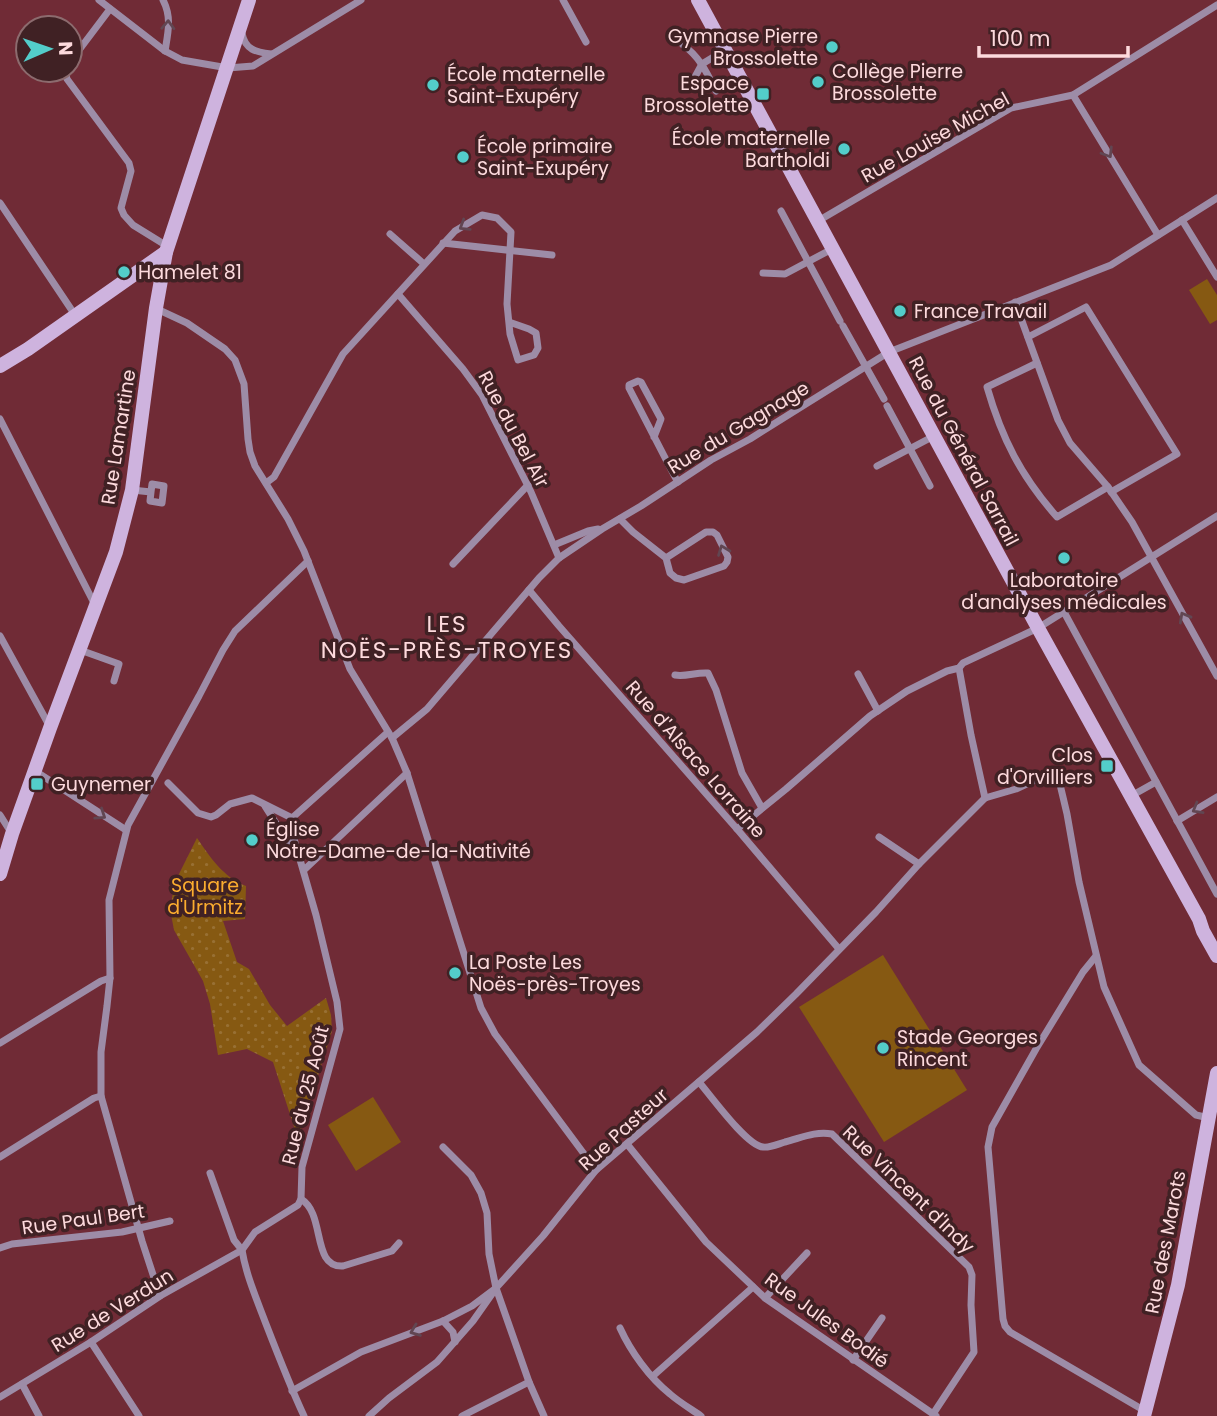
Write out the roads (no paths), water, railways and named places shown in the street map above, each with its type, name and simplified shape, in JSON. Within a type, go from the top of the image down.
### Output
[{"type":"main road","name":"Rue Lamartine","points":[[0,874],[50,728],[116,552],[132,490],[156,309],[167,249],[249,0]]},
{"type":"main road","name":"Rue du Général Sarrail","points":[[698,0],[1038,628],[1199,919],[1217,945]]},
{"type":"main road","points":[[0,366],[28,349],[167,249]]},
{"type":"main road","name":"Rue du Général Sarrail","points":[[1199,919],[1217,957]]},
{"type":"main road","name":"Rue des Marots","points":[[1145,1414],[1178,1285],[1211,1127],[1217,1073]]},
{"type":"street","points":[[99,0],[165,51],[182,60],[228,68],[253,66],[360,0]]},
{"type":"street","points":[[163,0],[168,9],[169,25],[165,51]]},
{"type":"street","points":[[563,0],[586,42]]},
{"type":"street","points":[[1158,235],[1073,95],[1217,5]]},
{"type":"street","points":[[84,43],[110,9]]},
{"type":"street","points":[[240,26],[243,40],[248,47],[257,53],[272,55]]},
{"type":"street","points":[[683,45],[694,53],[702,64],[716,91]]},
{"type":"street","points":[[690,86],[702,64],[725,50]]},
{"type":"street","points":[[71,84],[129,163],[131,171],[121,208],[124,215],[133,225],[167,249]]},
{"type":"street","name":"Rue Louise Michel","points":[[818,221],[1011,108],[1073,95]]},
{"type":"street","name":"Rue du Gagnage","points":[[291,822],[390,735],[427,709],[559,558],[711,460],[750,439],[889,352],[1115,263],[1217,198]]},
{"type":"street","points":[[1,207],[75,315]]},
{"type":"street","points":[[781,211],[930,486]]},
{"type":"street","points":[[266,484],[280,468],[344,354],[443,243],[455,231],[482,215],[496,218],[511,232],[507,304],[510,334],[519,360],[534,355],[538,348],[536,333],[509,322]]},
{"type":"street","points":[[1182,220],[1217,277]]},
{"type":"street","points":[[390,234],[424,264]]},
{"type":"street","points":[[443,243],[552,255]]},
{"type":"street","points":[[763,273],[785,274],[833,248]]},
{"type":"street","name":"Rue du Bel Air","points":[[398,294],[482,395],[527,485],[559,558]]},
{"type":"street","points":[[1015,302],[1058,420],[1070,443],[1110,490],[1132,522],[1214,665],[1217,676]]},
{"type":"street","points":[[1028,337],[1086,307],[1177,454],[1057,517],[1040,498],[1021,468],[997,421],[987,387],[1037,363]]},
{"type":"street","points":[[156,309],[187,323],[225,349],[235,360],[244,384],[250,452],[255,466],[288,519],[308,561],[350,669],[390,735],[407,773],[481,1009],[500,1040],[596,1170]]},
{"type":"street","points":[[654,437],[661,419],[638,381],[629,385],[629,388],[654,437],[678,482]]},
{"type":"street","points":[[0,419],[96,608]]},
{"type":"street","points":[[877,466],[934,436]]},
{"type":"street","points":[[453,564],[527,485]]},
{"type":"street","points":[[132,490],[151,492]]},
{"type":"street","points":[[737,829],[878,711],[907,691],[1038,628],[1217,516]]},
{"type":"street","points":[[620,519],[666,558],[670,573],[676,578],[684,580],[724,566],[728,557],[717,535],[706,532],[666,558]]},
{"type":"street","name":"Rue du Gagnage","points":[[554,545],[588,531],[603,529]]},
{"type":"street","points":[[160,1296],[101,1096],[101,1052],[110,978],[109,900],[126,830],[229,640],[247,618],[308,561]]},
{"type":"street","name":"Rue d'Alsace Lorraine","points":[[529,590],[839,949]]},
{"type":"street","points":[[1064,612],[1217,894]]},
{"type":"street","points":[[0,636],[50,728]]},
{"type":"street","points":[[80,650],[119,664],[114,681]]},
{"type":"street","points":[[959,668],[985,798],[1016,789],[1050,773],[1058,776],[1104,987],[1139,1065],[1211,1127]]},
{"type":"street","points":[[675,674],[684,676],[698,672],[708,673],[716,690],[742,773],[762,808]]},
{"type":"street","points":[[858,674],[878,711]]},
{"type":"street","points":[[35,771],[126,830]]},
{"type":"street","points":[[304,870],[407,773]]},
{"type":"street","points":[[1131,796],[1156,782]]},
{"type":"street","points":[[168,783],[198,813],[211,817],[230,804],[252,798],[291,822]]},
{"type":"street","points":[[1177,821],[1217,797]]},
{"type":"street","name":"Rue Pasteur","points":[[292,1391],[361,1352],[443,1321],[472,1306],[496,1288],[543,1236],[596,1170],[757,1032],[985,798]]},
{"type":"street","points":[[263,803],[286,839],[298,851]]},
{"type":"street","points":[[0,815],[12,834]]},
{"type":"street","points":[[277,826],[291,822]]},
{"type":"street","name":"Rue du 25 Août","points":[[291,822],[337,1002],[340,1029],[302,1167],[301,1199]]},
{"type":"street","points":[[879,837],[919,864]]},
{"type":"street","points":[[1096,956],[1083,972],[1036,1049],[992,1127],[988,1147],[1003,1319],[1010,1332],[1145,1414]]},
{"type":"street","points":[[0,1044],[110,978]]},
{"type":"street","name":"Rue Vincent d'Indy","points":[[699,1082],[754,1144],[762,1147],[815,1133],[832,1135],[968,1267],[972,1275],[974,1352],[934,1415]]},
{"type":"street","points":[[0,1157],[101,1096]]},
{"type":"street","name":"Rue Jules Bodié","points":[[627,1144],[706,1242],[765,1298],[934,1415]]},
{"type":"street","points":[[443,1147],[465,1169],[481,1193],[487,1213],[489,1254],[496,1288],[529,1382],[544,1416]]},
{"type":"street","points":[[211,1173],[234,1240],[242,1250],[244,1262],[292,1391],[304,1416]]},
{"type":"street","points":[[242,1250],[256,1232],[291,1211],[301,1199],[308,1203],[314,1214],[328,1263],[343,1266],[393,1251],[398,1243]]},
{"type":"street","name":"Rue Paul Bert","points":[[0,1248],[12,1244],[139,1229],[170,1221]]},
{"type":"street","name":"Rue de Verdun","points":[[0,1397],[160,1296],[242,1250]]},
{"type":"street","points":[[765,1298],[807,1253]]},
{"type":"street","points":[[653,1376],[753,1287]]},
{"type":"street","points":[[369,1416],[437,1362],[473,1321],[496,1288]]},
{"type":"street","points":[[853,1360],[882,1318]]},
{"type":"street","points":[[443,1321],[453,1332],[455,1342]]},
{"type":"street","points":[[620,1328],[628,1346],[669,1394],[701,1416]]},
{"type":"street","points":[[91,1342],[139,1416]]},
{"type":"street","points":[[462,1416],[529,1382]]},
{"type":"street","points":[[22,1384],[40,1416]]},
{"type":"place","name":"Gymnase Pierre Brossolette","points":[[832,47]]},
{"type":"place","name":"Collège Pierre Brossolette","points":[[818,82]]},
{"type":"place","name":"École maternelle Saint-Exupéry","points":[[433,85]]},
{"type":"place","name":"Espace Brossolette","points":[[763,94]]},
{"type":"place","name":"École maternelle Bartholdi","points":[[844,149]]},
{"type":"place","name":"École primaire Saint-Exupéry","points":[[463,157]]},
{"type":"place","name":"Hamelet 81","points":[[124,272]]},
{"type":"place","name":"France Travail","points":[[900,311]]},
{"type":"place","name":"Laboratoire d'analyses médicales","points":[[1064,558]]},
{"type":"place","name":"Clos d'Orvilliers","points":[[1107,766]]},
{"type":"place","name":"Guynemer","points":[[37,784]]},
{"type":"place","name":"Église Notre-Dame-de-la-Nativité","points":[[252,840]]},
{"type":"place","name":"La Poste Les Noës-près-Troyes","points":[[455,973]]},
{"type":"place","name":"Stade Georges Rincent","points":[[883,1048]]},
{"type":"district","name":"LES NOËS-PRÈS-TROYES","points":[[447,637]]},
{"type":"park label","name":"Square d'Urmitz","points":[[205,896]]}]
